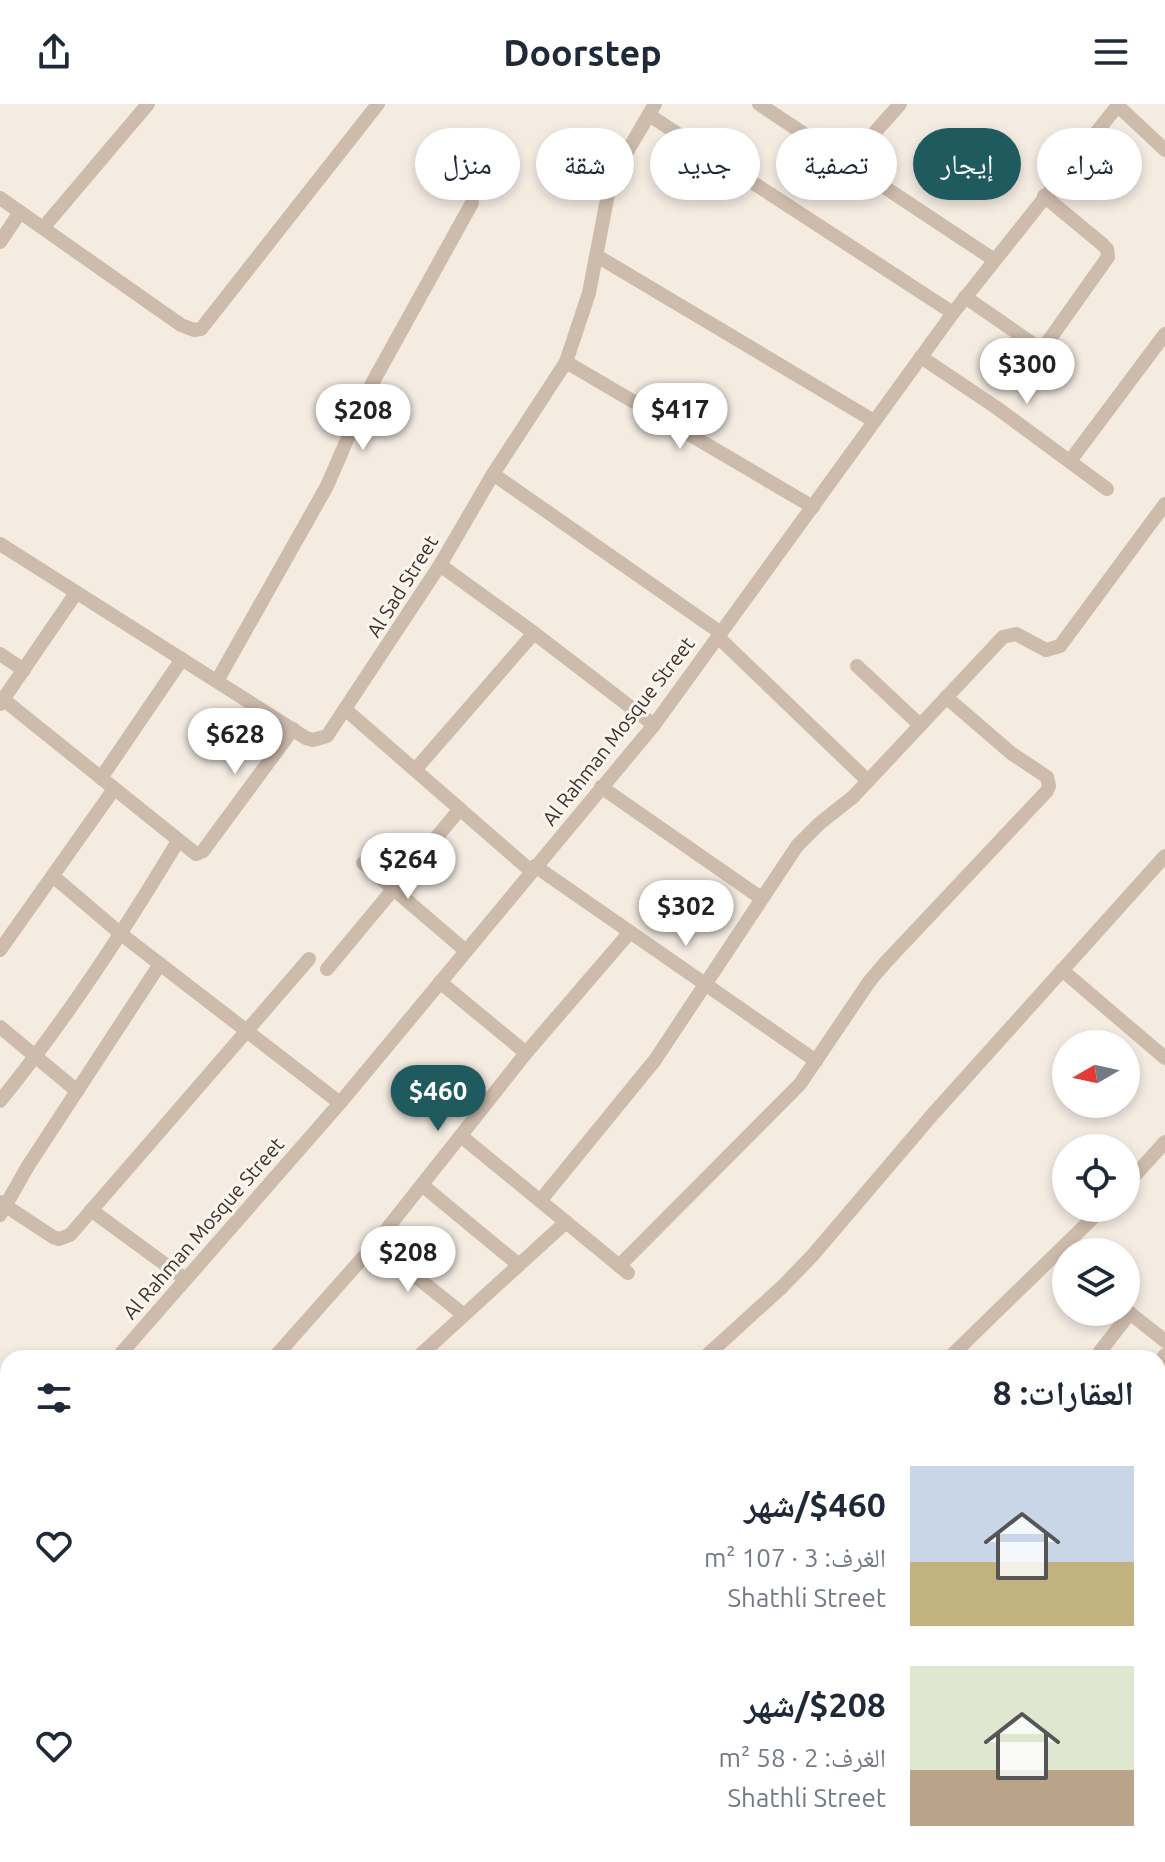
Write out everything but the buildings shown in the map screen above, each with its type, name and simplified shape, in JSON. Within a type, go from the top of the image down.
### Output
[{"type":"street","points":[[43,228],[148,104]]},
{"type":"street","points":[[759,104],[993,259]]},
{"type":"street","points":[[879,128],[900,104]]},
{"type":"street","points":[[1118,105],[1165,150]]},
{"type":"street","name":"Al Rahman Mosque Street","points":[[1099,128],[1118,105]]},
{"type":"street","points":[[0,198],[181,325],[201,329],[371,106]]},
{"type":"street","points":[[652,109],[953,313]]},
{"type":"street","name":"Al Sad Street","points":[[0,544],[306,738],[321,740],[332,731],[440,565],[493,474],[566,362],[597,256],[608,194],[617,169],[652,109]]},
{"type":"street","name":"Al Rahman Mosque Street","points":[[124,1350],[340,1103],[654,725],[953,313],[1041,200]]},
{"type":"street","points":[[1042,350],[1108,257],[1107,249],[1102,244],[1049,200]]},
{"type":"street","points":[[217,681],[327,486],[369,389],[472,203]]},
{"type":"street","points":[[0,242],[20,212]]},
{"type":"street","points":[[597,256],[874,421]]},
{"type":"street","points":[[965,297],[1065,366]]},
{"type":"street","points":[[1070,461],[1165,334]]},
{"type":"street","points":[[921,357],[1107,489]]},
{"type":"street","points":[[566,362],[813,507]]},
{"type":"street","points":[[493,474],[719,635],[868,781]]},
{"type":"street","points":[[540,1201],[655,1060],[797,846],[868,781],[1003,637],[1016,634],[1046,650],[1060,646],[1160,522],[1165,504]]},
{"type":"street","points":[[440,565],[654,725]]},
{"type":"street","points":[[76,593],[2,702],[196,854],[203,851],[293,729]]},
{"type":"street","points":[[415,770],[534,633]]},
{"type":"street","points":[[0,654],[24,670]]},
{"type":"street","points":[[101,778],[182,659]]},
{"type":"street","points":[[857,666],[920,725]]},
{"type":"street","points":[[461,1136],[623,1270],[800,1084],[885,963],[1049,786],[1047,777],[1039,770],[1011,753],[946,697]]},
{"type":"street","points":[[346,710],[533,869],[816,1061]]},
{"type":"street","points":[[601,787],[761,898]]},
{"type":"street","points":[[2,944],[54,877],[114,789]]},
{"type":"street","points":[[327,969],[460,809]]},
{"type":"street","points":[[0,1101],[36,1056],[121,934],[178,841]]},
{"type":"street","points":[[713,1350],[812,1256],[933,1114],[1165,856]]},
{"type":"street","points":[[363,863],[466,951]]},
{"type":"street","points":[[54,877],[121,934],[340,1103]]},
{"type":"street","points":[[282,1350],[375,1244],[526,1053],[630,932]]},
{"type":"street","points":[[160,964],[2,1208],[59,1239],[70,1235],[309,959]]},
{"type":"street","points":[[1062,970],[1165,1058]]},
{"type":"street","points":[[440,982],[526,1053]]},
{"type":"street","points":[[0,1027],[77,1091]]},
{"type":"street","points":[[1140,1170],[1165,1142]]},
{"type":"street","points":[[422,1185],[519,1265]]},
{"type":"street","points":[[91,1210],[185,1279]]},
{"type":"street","points":[[426,1350],[566,1222]]},
{"type":"street","points":[[957,1350],[1089,1222]]},
{"type":"street","points":[[375,1244],[464,1315]]},
{"type":"street","points":[[1140,1321],[1165,1341]]},
{"type":"street","points":[[1101,1350],[1118,1326]]}]
